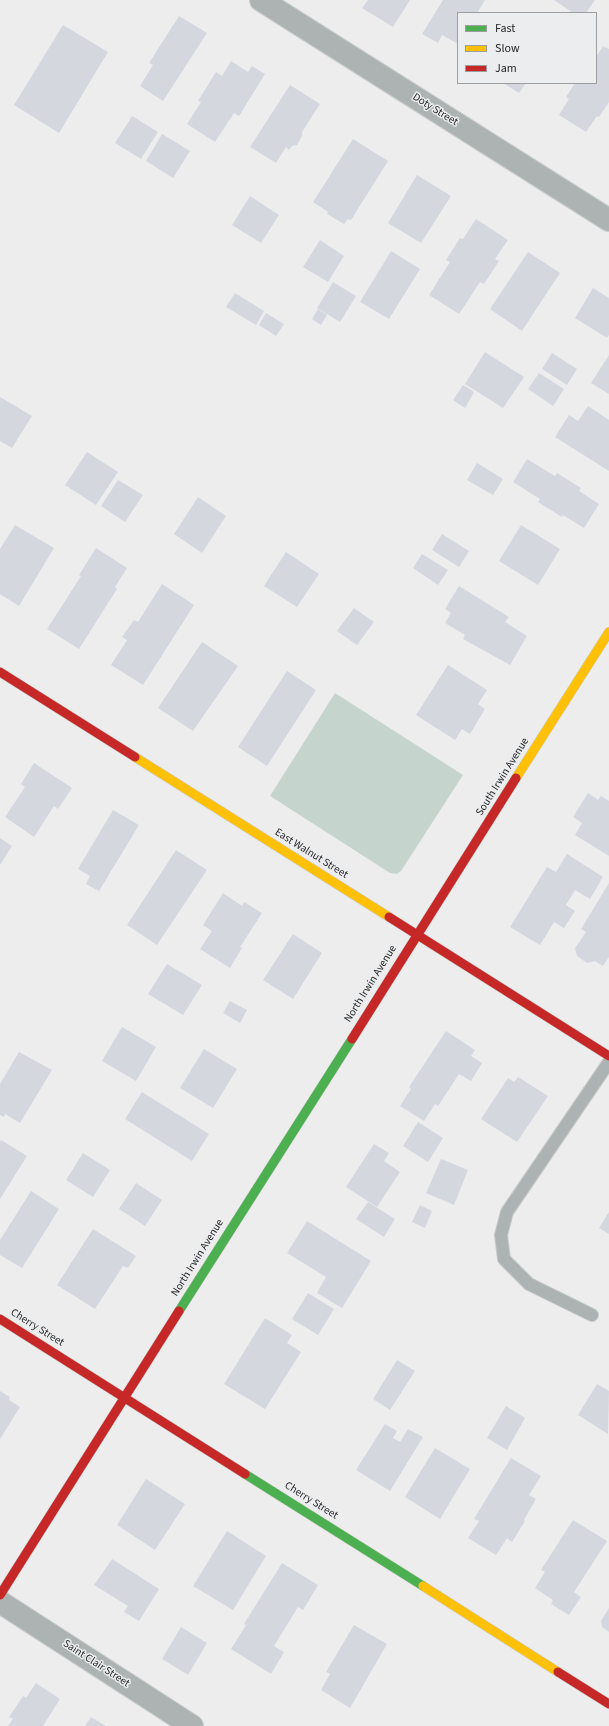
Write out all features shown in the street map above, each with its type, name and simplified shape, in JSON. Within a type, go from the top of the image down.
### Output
[{"type":"street","name":"Doty Street","points":[[261,0],[609,220]]},
{"type":"street","name":"South Irwin Avenue","points":[[417,934],[609,632]]},
{"type":"street","name":"East Walnut Street","points":[[0,672],[609,1056]]},
{"type":"street","name":"North Irwin Avenue","points":[[0,1595],[417,934]]},
{"type":"street","name":"Cherry Street","points":[[0,1319],[609,1704]]},
{"type":"street","name":"Saint Clair Street","points":[[0,1602],[192,1726]]},
{"type":"lane","points":[[592,1315],[529,1284],[504,1259],[501,1235],[508,1212],[609,1062]]},
{"type":"shaded area","points":[[335,693],[463,775],[401,871],[397,874],[390,873],[270,796]]},
{"type":"building","points":[[368,0],[410,0],[393,27],[362,8]]},
{"type":"building","points":[[443,0],[485,0],[478,12],[457,12],[457,43],[442,35],[438,43],[422,34]]},
{"type":"building","points":[[554,0],[595,0],[587,12],[572,12]]},
{"type":"building","points":[[179,16],[207,33],[163,101],[140,86],[153,65],[149,63]]},
{"type":"building","points":[[63,25],[108,52],[59,133],[14,105]]},
{"type":"building","points":[[603,46],[609,49],[609,102],[586,132],[559,115],[569,99],[566,97],[574,84],[597,84],[597,55]]},
{"type":"building","points":[[231,61],[248,72],[252,66],[265,74],[239,116],[234,113],[215,142],[187,124],[201,102],[198,101],[216,72],[222,76]]},
{"type":"building","points":[[505,84],[525,84],[519,93]]},
{"type":"building","points":[[290,85],[320,104],[302,132],[302,136],[297,145],[292,146],[289,150],[286,147],[276,163],[250,147]]},
{"type":"building","points":[[132,116],[158,132],[141,159],[115,143]]},
{"type":"building","points":[[162,134],[190,151],[173,178],[146,161]]},
{"type":"building","points":[[353,139],[388,161],[351,220],[348,219],[344,224],[327,214],[328,212],[313,202]]},
{"type":"building","points":[[417,175],[451,196],[421,243],[388,223]]},
{"type":"building","points":[[250,196],[279,215],[261,243],[232,225]]},
{"type":"building","points":[[476,219],[508,240],[495,259],[499,261],[484,284],[480,282],[459,314],[429,295],[450,262],[446,260],[460,238],[463,239]]},
{"type":"building","points":[[320,240],[344,256],[328,282],[303,267]]},
{"type":"building","points":[[391,251],[420,269],[389,319],[360,302]]},
{"type":"building","points":[[528,252],[560,273],[522,331],[490,309]]},
{"type":"building","points":[[333,282],[356,296],[340,322],[317,308]]},
{"type":"building","points":[[593,288],[609,298],[609,335],[607,338],[575,318]]},
{"type":"building","points":[[235,293],[264,311],[256,325],[226,307]]},
{"type":"building","points":[[318,309],[327,315],[321,325],[312,319]]},
{"type":"building","points":[[266,313],[284,324],[276,336],[259,325]]},
{"type":"building","points":[[485,352],[524,377],[503,408],[465,384]]},
{"type":"building","points":[[552,353],[577,369],[567,385],[542,369]]},
{"type":"building","points":[[609,355],[609,394],[591,383]]},
{"type":"building","points":[[539,373],[564,389],[553,406],[528,389]]},
{"type":"building","points":[[463,385],[474,392],[465,408],[453,400]]},
{"type":"building","points":[[0,397],[32,416],[12,448],[0,441]]},
{"type":"building","points":[[588,406],[609,420],[609,471],[555,437],[569,415],[578,421]]},
{"type":"building","points":[[87,452],[118,472],[96,505],[65,485]]},
{"type":"building","points":[[527,459],[555,476],[557,473],[581,488],[579,491],[599,504],[584,528],[563,515],[562,517],[538,502],[540,499],[513,482]]},
{"type":"building","points":[[477,463],[503,479],[493,495],[467,480]]},
{"type":"building","points":[[118,480],[143,495],[125,522],[101,506]]},
{"type":"building","points":[[198,497],[226,516],[202,553],[174,534]]},
{"type":"building","points":[[15,525],[54,548],[19,606],[0,594],[0,549]]},
{"type":"building","points":[[521,525],[560,549],[538,585],[499,561]]},
{"type":"building","points":[[442,534],[469,551],[459,567],[432,550]]},
{"type":"building","points":[[96,548],[127,568],[115,587],[117,589],[79,649],[47,629],[81,576],[79,575]]},
{"type":"building","points":[[286,552],[319,574],[297,607],[264,586]]},
{"type":"building","points":[[422,554],[448,570],[438,585],[413,568]]},
{"type":"building","points":[[162,584],[194,605],[143,685],[111,665],[127,640],[122,637],[134,620],[138,622]]},
{"type":"building","points":[[459,586],[509,617],[505,622],[527,636],[510,665],[463,639],[465,635],[445,623],[451,613],[445,609]]},
{"type":"building","points":[[354,608],[374,622],[357,645],[337,631]]},
{"type":"building","points":[[202,642],[238,666],[193,731],[158,708]]},
{"type":"building","points":[[448,665],[487,690],[478,704],[485,709],[470,734],[462,729],[455,740],[416,715]]},
{"type":"building","points":[[287,671],[316,690],[267,766],[238,747]]},
{"type":"building","points":[[34,763],[72,788],[58,809],[54,806],[34,837],[5,817],[25,787],[21,784]]},
{"type":"building","points":[[588,793],[598,800],[601,796],[609,801],[609,856],[575,835],[582,823],[573,817]]},
{"type":"building","points":[[113,810],[139,825],[99,891],[86,884],[90,876],[78,869]]},
{"type":"building","points":[[0,838],[12,846],[0,865]]},
{"type":"building","points":[[176,850],[207,870],[157,945],[127,925]]},
{"type":"building","points":[[567,854],[603,877],[590,899],[575,890],[566,905],[575,911],[564,928],[554,922],[540,945],[510,927],[547,867],[556,872]]},
{"type":"building","points":[[609,883],[609,957],[603,966],[595,961],[587,963],[577,956],[575,948],[586,932],[581,929]]},
{"type":"building","points":[[223,893],[242,906],[244,902],[262,913],[240,947],[242,948],[230,968],[200,949],[212,931],[203,925]]},
{"type":"building","points":[[293,934],[322,953],[293,999],[263,980]]},
{"type":"building","points":[[167,964],[202,985],[183,1015],[148,994]]},
{"type":"building","points":[[230,1001],[247,1010],[240,1023],[223,1013]]},
{"type":"building","points":[[122,1027],[156,1047],[136,1081],[102,1061]]},
{"type":"building","points":[[446,1031],[475,1050],[471,1056],[482,1063],[471,1081],[459,1074],[438,1106],[435,1104],[424,1121],[400,1106],[411,1089],[409,1087]]},
{"type":"building","points":[[204,1049],[237,1069],[213,1108],[180,1088]]},
{"type":"building","points":[[19,1052],[52,1070],[20,1123],[5,1114],[4,1117],[0,1115],[0,1084]]},
{"type":"building","points":[[518,1077],[548,1096],[517,1142],[481,1119],[508,1078],[514,1082]]},
{"type":"building","points":[[142,1092],[209,1134],[192,1161],[125,1119]]},
{"type":"building","points":[[418,1122],[443,1138],[428,1162],[403,1146]]},
{"type":"building","points":[[1,1140],[27,1156],[0,1199],[0,1142]]},
{"type":"building","points":[[374,1144],[389,1153],[384,1161],[400,1172],[377,1207],[346,1187]]},
{"type":"building","points":[[83,1153],[110,1170],[93,1197],[66,1180]]},
{"type":"building","points":[[441,1159],[468,1170],[454,1205],[426,1193]]},
{"type":"building","points":[[136,1183],[162,1200],[145,1226],[119,1209]]},
{"type":"building","points":[[31,1191],[59,1209],[22,1268],[0,1255],[0,1240]]},
{"type":"building","points":[[368,1202],[395,1219],[384,1237],[356,1219]]},
{"type":"building","points":[[420,1205],[432,1211],[425,1228],[412,1222]]},
{"type":"building","points":[[609,1212],[609,1234],[599,1228]]},
{"type":"building","points":[[307,1221],[371,1261],[342,1308],[317,1293],[326,1277],[287,1253]]},
{"type":"building","points":[[93,1229],[136,1256],[128,1268],[123,1266],[95,1309],[57,1285]]},
{"type":"building","points":[[308,1293],[334,1309],[318,1335],[292,1319]]},
{"type":"building","points":[[265,1318],[292,1335],[287,1343],[301,1352],[265,1409],[224,1384]]},
{"type":"building","points":[[397,1360],[415,1371],[390,1410],[373,1399]]},
{"type":"building","points":[[597,1384],[609,1391],[608,1434],[578,1415]]},
{"type":"building","points":[[0,1391],[10,1397],[9,1400],[20,1407],[0,1439]]},
{"type":"building","points":[[506,1406],[525,1418],[507,1450],[487,1438]]},
{"type":"building","points":[[385,1424],[397,1431],[393,1438],[400,1442],[408,1429],[423,1437],[390,1491],[356,1470]]},
{"type":"building","points":[[435,1448],[470,1469],[440,1519],[405,1497]]},
{"type":"building","points":[[511,1458],[541,1476],[529,1495],[536,1499],[524,1520],[525,1521],[512,1542],[507,1538],[496,1555],[468,1538],[479,1521],[474,1519]]},
{"type":"building","points":[[146,1479],[185,1504],[155,1550],[117,1525]]},
{"type":"building","points":[[573,1520],[607,1541],[574,1592],[581,1597],[569,1615],[551,1604],[553,1600],[535,1588],[545,1572],[541,1570]]},
{"type":"building","points":[[227,1531],[266,1556],[233,1610],[193,1586]]},
{"type":"building","points":[[112,1559],[159,1589],[139,1621],[124,1612],[128,1606],[94,1585]]},
{"type":"building","points":[[282,1563],[318,1585],[303,1610],[298,1607],[274,1646],[284,1652],[271,1674],[231,1649],[246,1625],[244,1624]]},
{"type":"building","points":[[609,1608],[609,1632],[602,1627],[601,1621]]},
{"type":"building","points":[[354,1625],[387,1644],[350,1708],[321,1690],[330,1674],[326,1672]]},
{"type":"building","points":[[181,1627],[207,1643],[188,1675],[162,1659]]},
{"type":"building","points":[[36,1683],[60,1699],[43,1726],[8,1726],[13,1719],[9,1717],[23,1696],[26,1698]]},
{"type":"building","points":[[91,1717],[106,1726],[85,1726]]},
{"type":"traffic: fast","points":[[179,1311],[352,1039]]},
{"type":"traffic: fast","points":[[245,1474],[423,1586]]},
{"type":"traffic: slow","points":[[516,778],[609,632]]},
{"type":"traffic: slow","points":[[135,757],[389,917]]},
{"type":"traffic: slow","points":[[423,1586],[558,1672]]},
{"type":"traffic: jam","points":[[0,672],[135,757]]},
{"type":"traffic: jam","points":[[352,1039],[516,778]]},
{"type":"traffic: jam","points":[[389,917],[609,1056]]},
{"type":"traffic: jam","points":[[0,1595],[179,1311]]},
{"type":"traffic: jam","points":[[0,1319],[245,1474]]},
{"type":"traffic: jam","points":[[558,1672],[609,1704]]}]
